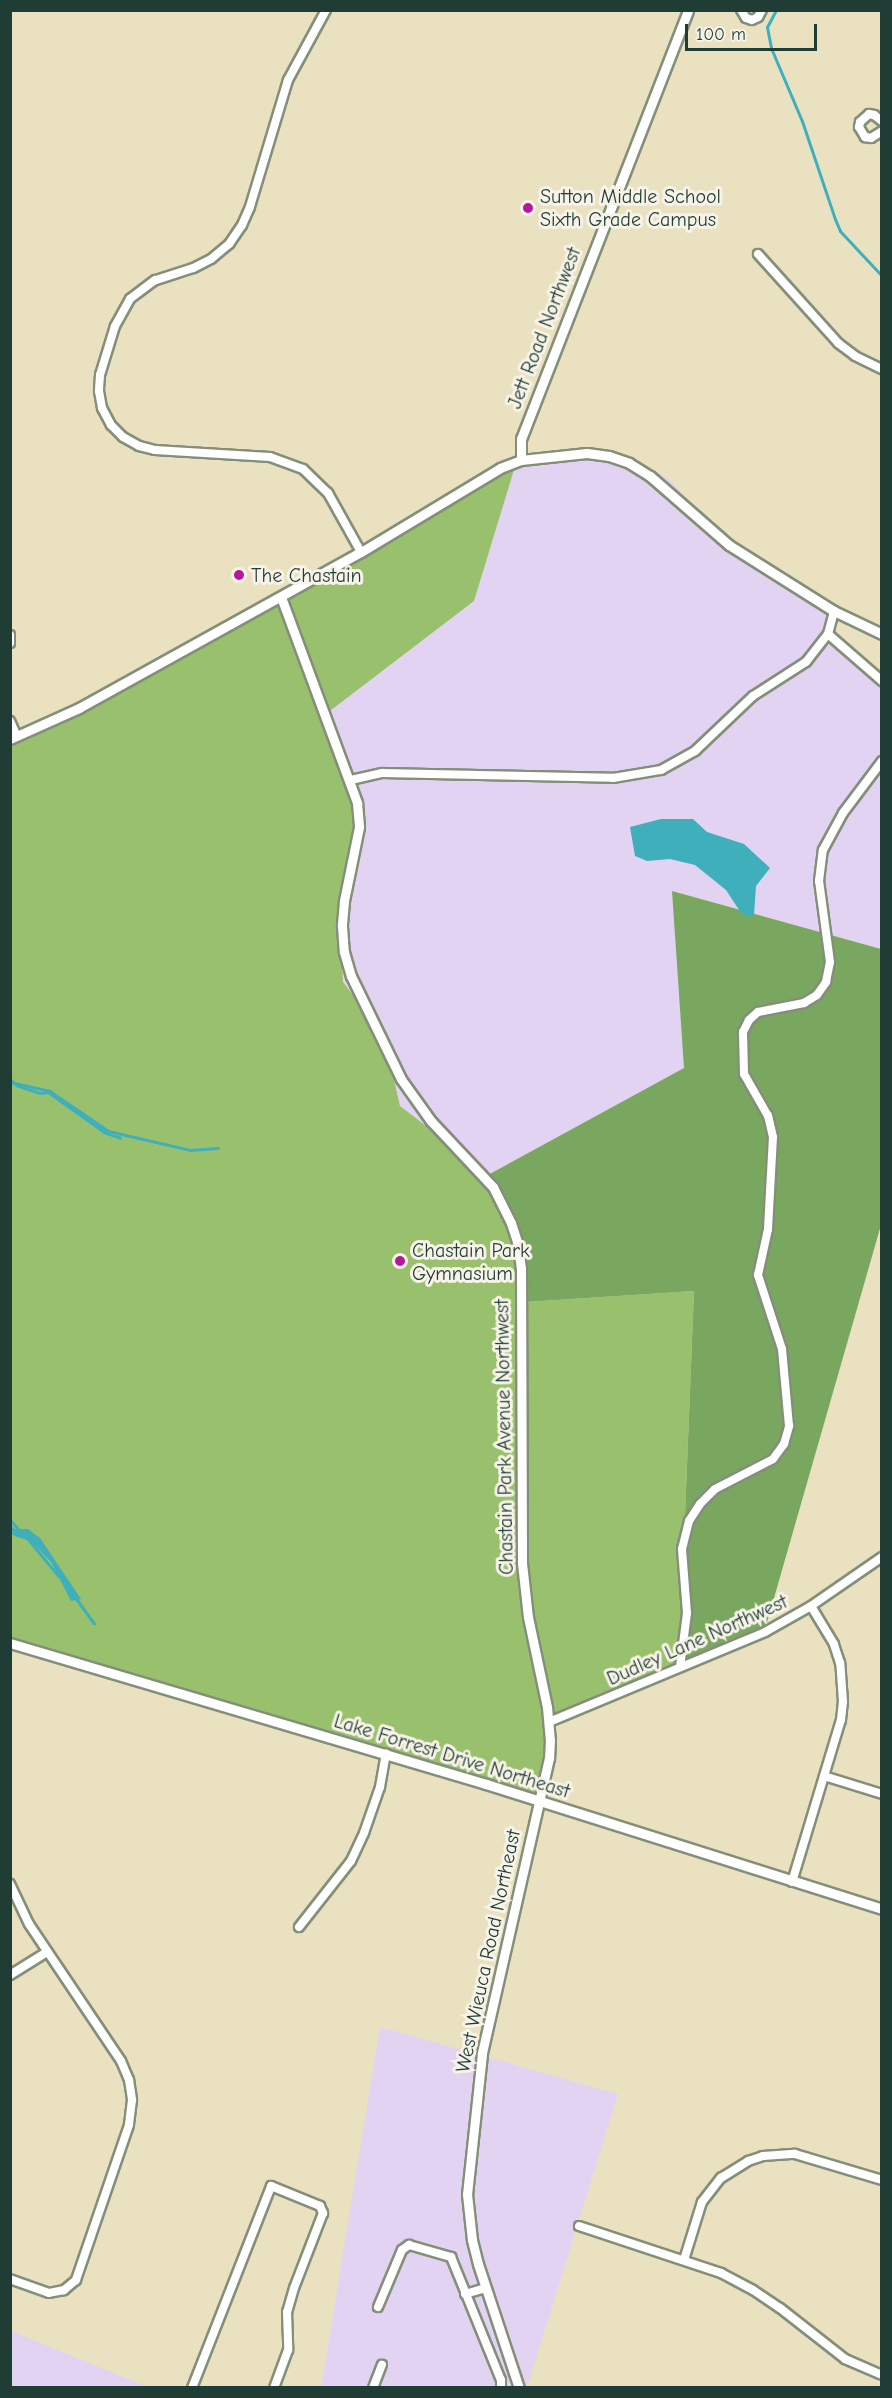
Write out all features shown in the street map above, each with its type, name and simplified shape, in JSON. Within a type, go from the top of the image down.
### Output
[{"type":"street","points":[[326,10],[288,80],[250,207],[242,225],[228,244],[211,259],[193,268],[155,280],[130,299],[115,326],[100,375],[99,391],[102,408],[111,425],[123,437],[139,446],[155,450],[270,458],[303,469],[328,493],[361,552]]},
{"type":"street","name":"Jett Road Northwest","points":[[521,460],[521,439],[529,417],[688,10]]},
{"type":"street","points":[[741,10],[746,18],[752,20],[758,17],[762,10]]},
{"type":"street","points":[[882,121],[868,114],[860,122],[859,127],[865,137],[871,138],[882,131]]},
{"type":"street","points":[[758,254],[838,343],[855,356],[882,369]]},
{"type":"street","points":[[10,721],[14,738],[79,708],[361,552],[500,468],[521,460],[587,453],[609,456],[629,463],[650,476],[729,545],[834,611],[882,634]]},
{"type":"street","name":"Chastain Park Avenue Northwest","points":[[281,597],[318,702],[351,780],[357,803],[359,827],[344,901],[342,926],[344,952],[351,976],[401,1079],[431,1121],[493,1187],[511,1223],[518,1245],[521,1268],[522,1563],[528,1617],[549,1722],[549,1758],[539,1802]]},
{"type":"street","points":[[351,780],[382,773],[613,778],[661,770],[695,751],[753,696],[806,662],[828,634],[834,611]]},
{"type":"street","points":[[828,634],[882,681]]},
{"type":"street","points":[[10,635],[10,643]]},
{"type":"street","points":[[680,1667],[687,1613],[682,1549],[690,1521],[700,1504],[715,1489],[773,1459],[784,1444],[789,1426],[782,1349],[758,1275],[768,1229],[773,1137],[768,1116],[744,1074],[743,1032],[749,1020],[758,1012],[804,1003],[817,994],[826,982],[830,962],[819,881],[823,850],[843,813],[882,761]]},
{"type":"street","name":"Dudley Lane Northwest","points":[[549,1722],[765,1632],[811,1606],[882,1557]]},
{"type":"street","points":[[792,1882],[841,1720],[843,1684],[834,1644],[811,1606]]},
{"type":"street","name":"Lake Forrest Drive Northeast","points":[[10,1643],[386,1754],[882,1909]]},
{"type":"street","points":[[299,1927],[351,1861],[368,1824],[380,1787],[386,1754]]},
{"type":"street","points":[[824,1776],[882,1794]]},
{"type":"street","name":"West Wieuca Road Northeast","points":[[519,2388],[472,2240],[468,2210],[468,2178],[477,2088],[493,1995],[539,1802]]},
{"type":"street","points":[[10,1884],[29,1924],[121,2061],[129,2080],[131,2112],[76,2280],[64,2290],[49,2293],[10,2279]]},
{"type":"street","points":[[10,1975],[47,1952]]},
{"type":"street","points":[[684,2260],[702,2202],[721,2178],[748,2161],[763,2156],[795,2154],[882,2180]]},
{"type":"street","points":[[192,2388],[271,2186],[320,2206],[323,2213],[287,2312],[288,2350],[274,2388]]},
{"type":"street","points":[[579,2226],[721,2273],[753,2290],[829,2349],[882,2375]]},
{"type":"street","points":[[378,2307],[402,2250],[409,2245],[451,2257],[501,2380],[501,2388]]},
{"type":"street","points":[[465,2294],[486,2288]]},
{"type":"street","points":[[373,2388],[382,2365]]},
{"type":"shaded area","points":[[556,450],[606,455],[667,477],[718,532],[813,595],[853,654],[881,681],[881,949],[673,891],[685,1068],[486,1176],[400,1106],[384,1035],[343,982],[340,919],[348,855],[356,826],[348,783],[322,717],[474,601],[517,460]]},
{"type":"shaded area","points":[[380,2027],[618,2094],[527,2387],[321,2388]]},
{"type":"shaded area","points":[[11,2331],[148,2387],[11,2387]]},
{"type":"green space","points":[[517,460],[474,601],[322,717],[348,783],[356,826],[348,855],[340,919],[343,982],[384,1035],[400,1106],[476,1164],[523,1254],[526,1302],[694,1291],[679,1664],[550,1720],[547,1801],[11,1642],[11,734],[92,705]]},
{"type":"green space","points":[[672,891],[881,949],[881,1225],[764,1633],[679,1664],[694,1291],[526,1302],[523,1254],[486,1176],[684,1068]]},
{"type":"water","points":[[661,819],[693,819],[707,832],[744,844],[770,868],[756,886],[754,915],[750,917],[741,913],[726,890],[695,865],[670,859],[647,861],[635,856],[630,827]]},
{"type":"water","points":[[10,1077],[18,1085],[41,1092],[51,1090],[108,1133],[122,1137],[121,1140],[104,1134],[48,1094],[40,1095],[16,1087]]},
{"type":"water","points":[[11,1526],[15,1529],[28,1529],[40,1538],[81,1599],[71,1601],[51,1562],[31,1541],[14,1536]]},
{"type":"waterway","points":[[776,10],[767,27],[771,48],[802,121],[835,219],[840,231],[882,276]]},
{"type":"waterway","points":[[10,1082],[50,1091]]},
{"type":"waterway","points":[[60,1098],[108,1131],[190,1150],[218,1148]]},
{"type":"waterway","points":[[10,1520],[20,1531]]},
{"type":"waterway","points":[[27,1538],[59,1577]]},
{"type":"waterway","points":[[74,1596],[94,1624]]},
{"type":"place","name":"Sutton Middle School Sixth Grade Campus","points":[[528,208]]},
{"type":"place","name":"The Chastain","points":[[239,575]]},
{"type":"place","name":"Chastain Park Gymnasium","points":[[400,1261]]}]
